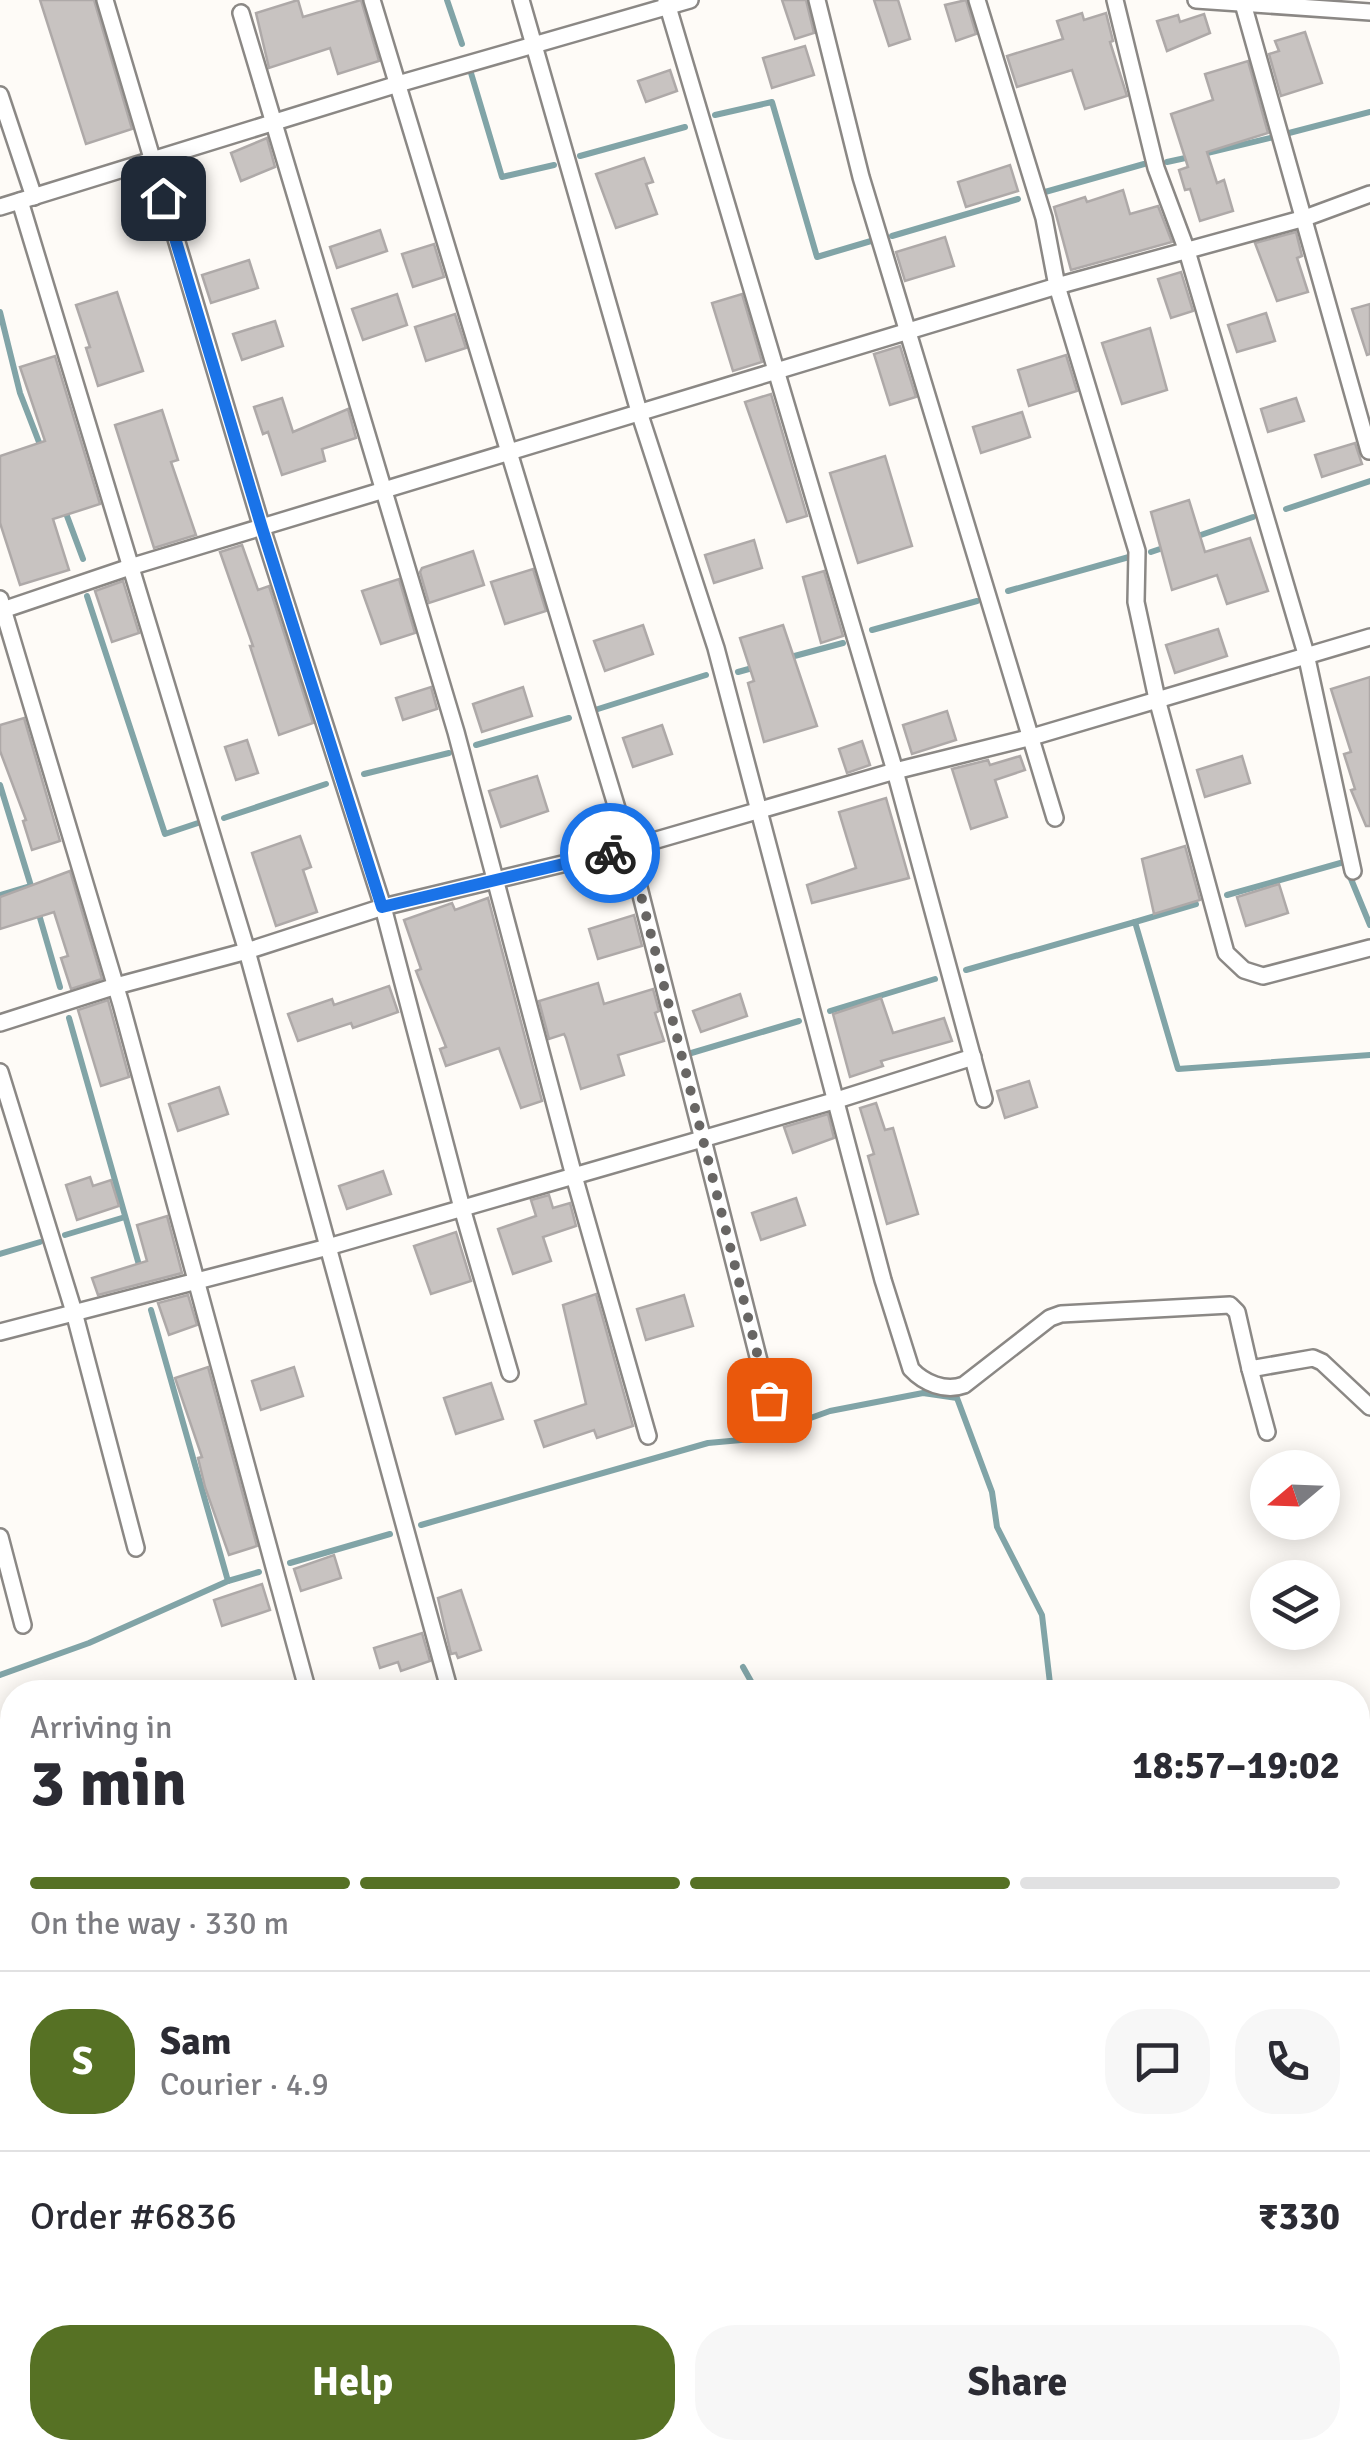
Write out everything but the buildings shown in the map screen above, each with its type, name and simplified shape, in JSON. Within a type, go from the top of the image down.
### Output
[{"type":"street","points":[[104,0],[262,528],[382,907],[510,1372]]},
{"type":"street","points":[[372,0],[629,848],[769,1400]]},
{"type":"street","points":[[522,0],[640,415],[716,648],[882,1280],[911,1369],[921,1379],[955,1389],[1050,1318],[1061,1314],[1230,1305],[1236,1312],[1267,1432]]},
{"type":"street","points":[[0,207],[667,3],[690,0]]},
{"type":"street","points":[[817,0],[861,177],[1055,818]]},
{"type":"street","points":[[977,0],[1044,218],[1057,286],[1137,551],[1136,602],[1157,699],[1226,953],[1244,970],[1264,976],[1370,948]]},
{"type":"street","points":[[1115,0],[1156,168],[1187,251],[1306,654],[1353,871]]},
{"type":"street","points":[[1196,0],[1370,12]]},
{"type":"street","points":[[1243,2],[1369,451]]},
{"type":"street","points":[[667,3],[895,771],[984,1099]]},
{"type":"street","points":[[241,13],[497,879],[574,1176],[648,1436]]},
{"type":"street","points":[[0,94],[130,567],[247,951],[447,1680]]},
{"type":"street","points":[[305,1680],[116,986],[1,606],[1057,286],[1305,218],[1370,194]]},
{"type":"street","points":[[0,1023],[382,907],[629,848],[895,771],[1032,738],[1370,637]]},
{"type":"street","points":[[0,1332],[328,1247],[702,1140],[973,1057]]},
{"type":"street","points":[[0,1072],[74,1312],[136,1548]]},
{"type":"street","points":[[1250,1369],[1314,1358],[1370,1407]]},
{"type":"street","points":[[0,1537],[23,1624]]},
{"type":"waterway","points":[[447,0],[462,44]]},
{"type":"waterway","points":[[471,73],[502,177],[554,165]]},
{"type":"waterway","points":[[715,115],[772,102],[817,257],[871,241]]},
{"type":"waterway","points":[[1289,133],[1370,112]]},
{"type":"waterway","points":[[580,156],[685,127]]},
{"type":"waterway","points":[[1203,154],[1274,137]]},
{"type":"waterway","points":[[1167,162],[1190,157]]},
{"type":"waterway","points":[[1045,192],[1144,164]]},
{"type":"waterway","points":[[892,236],[1018,199]]},
{"type":"waterway","points":[[0,312],[20,393],[42,450]]},
{"type":"waterway","points":[[1286,509],[1370,481]]},
{"type":"waterway","points":[[64,508],[83,559]]},
{"type":"waterway","points":[[1195,537],[1253,517]]},
{"type":"waterway","points":[[1151,552],[1169,546]]},
{"type":"waterway","points":[[1008,591],[1129,557]]},
{"type":"waterway","points":[[87,596],[165,834],[198,823]]},
{"type":"waterway","points":[[872,630],[977,601]]},
{"type":"waterway","points":[[787,658],[843,643]]},
{"type":"waterway","points":[[738,672],[756,667]]},
{"type":"waterway","points":[[598,709],[706,675]]},
{"type":"waterway","points":[[476,745],[569,718]]},
{"type":"waterway","points":[[364,774],[449,753]]},
{"type":"waterway","points":[[224,818],[326,784]]},
{"type":"waterway","points":[[0,785],[31,886],[0,895]]},
{"type":"waterway","points":[[1227,895],[1344,862],[1370,925]]},
{"type":"waterway","points":[[1135,922],[1196,904]]},
{"type":"waterway","points":[[38,911],[60,987]]},
{"type":"waterway","points":[[966,970],[1135,922],[1178,1069],[1370,1055]]},
{"type":"waterway","points":[[830,1011],[935,979]]},
{"type":"waterway","points":[[69,1018],[141,1272]]},
{"type":"waterway","points":[[688,1054],[799,1021]]},
{"type":"waterway","points":[[65,1235],[125,1217]]},
{"type":"waterway","points":[[0,1254],[40,1242]]},
{"type":"waterway","points":[[151,1310],[228,1581],[259,1572]]},
{"type":"waterway","points":[[421,1525],[708,1443],[752,1439],[830,1411],[923,1393],[957,1398],[992,1492],[997,1527],[1042,1615],[1050,1680]]},
{"type":"waterway","points":[[290,1563],[390,1534]]},
{"type":"waterway","points":[[0,1675],[89,1643],[228,1581]]},
{"type":"waterway","points":[[743,1667],[750,1680]]},
{"type":"way so far","points":[[610,853],[629,848],[769,1400]]},
{"type":"route","points":[[163,198],[382,907],[610,853]]}]
